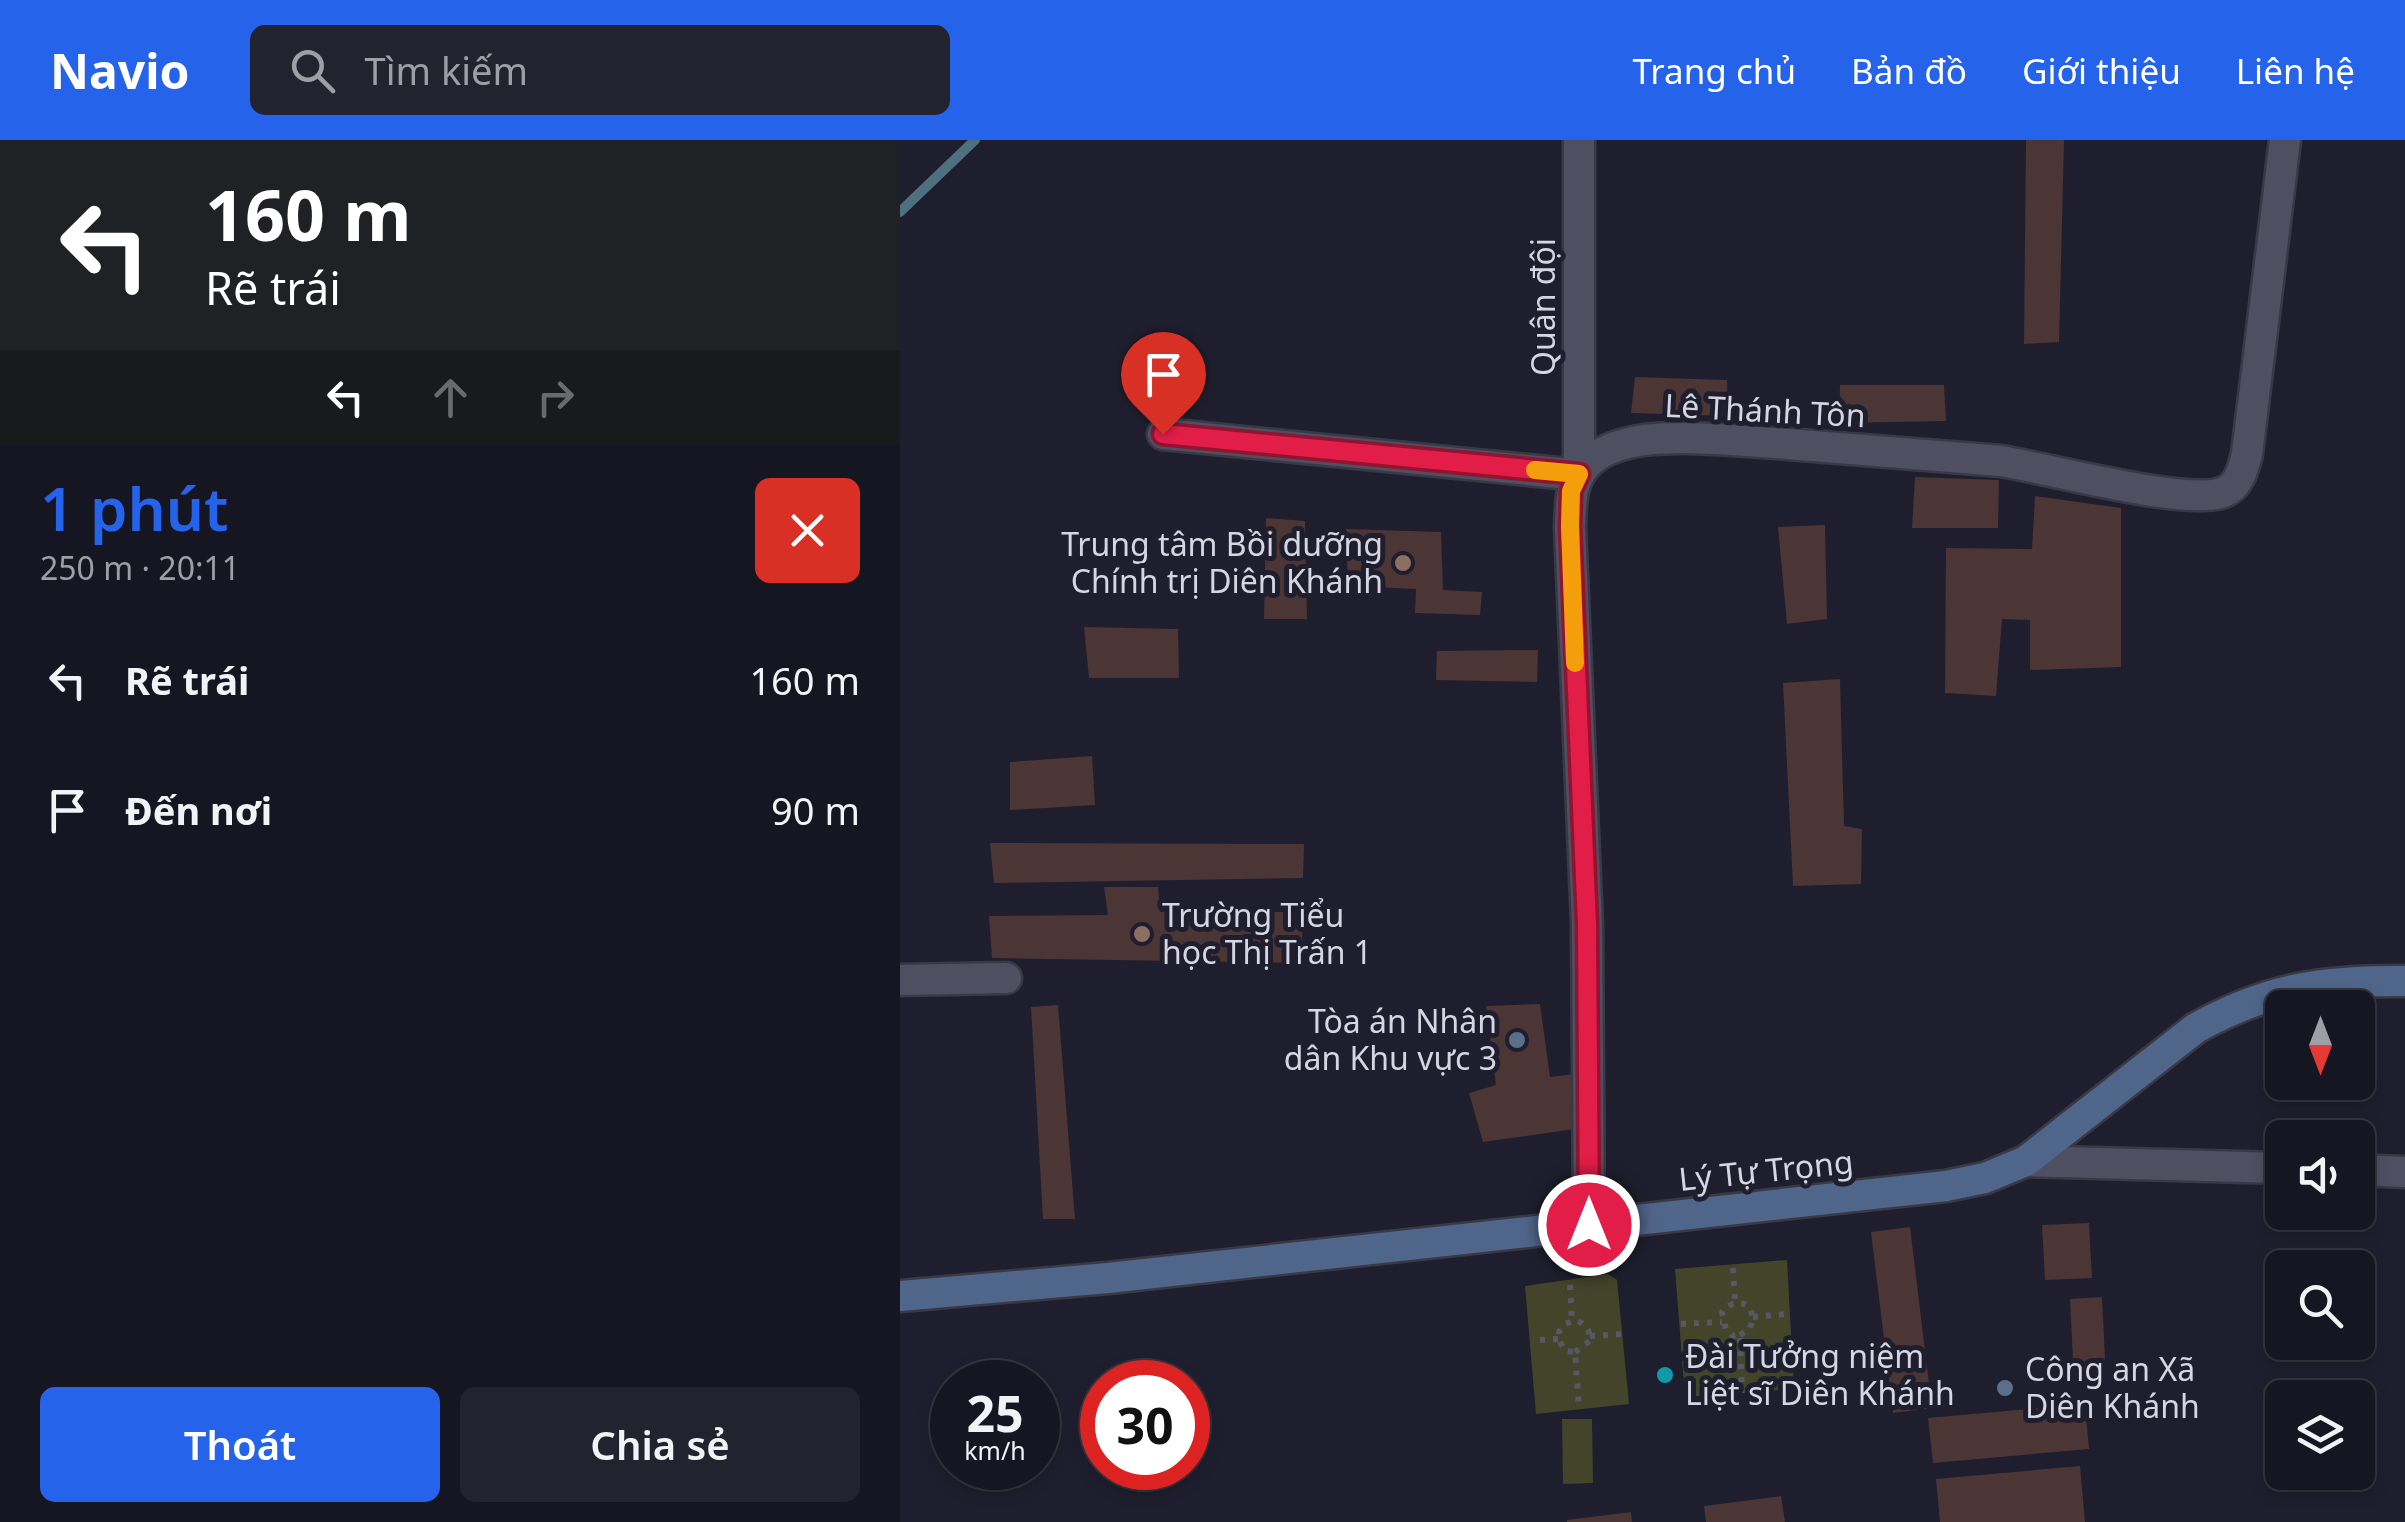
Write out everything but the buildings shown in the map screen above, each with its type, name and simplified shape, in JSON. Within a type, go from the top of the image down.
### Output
[{"type":"street","name":"Quân đội","points":[[1579,140],[1579,474]]},
{"type":"street","name":"Lê Thánh Tôn","points":[[1579,474],[1589,461],[1612,447],[1644,440],[1695,440],[2001,461],[2156,491],[2203,496],[2225,492],[2240,478],[2247,454],[2285,140]]},
{"type":"street","points":[[1163,434],[1579,474],[1571,491],[1570,526],[1587,924],[1589,1225]]},
{"type":"street","points":[[900,980],[1006,978]]},
{"type":"street","name":"Lý Tự Trọng","points":[[900,1296],[1108,1278],[1946,1186],[1985,1178],[2026,1161],[2184,1037],[2225,1012],[2256,999],[2312,985],[2405,981]]},
{"type":"street","points":[[2026,1161],[2265,1168]]},
{"type":"street","points":[[2375,1171],[2405,1172]]},
{"type":"path","points":[[1734,1268],[1736,1303]]},
{"type":"path","points":[[1570,1285],[1572,1321]]},
{"type":"path","points":[[1736,1303],[1749,1306],[1753,1317],[1750,1329],[1734,1336],[1726,1330],[1722,1312],[1736,1303]]},
{"type":"path","points":[[1753,1317],[1786,1314]]},
{"type":"path","points":[[1572,1321],[1584,1324],[1591,1340],[1575,1352],[1565,1351],[1558,1332],[1572,1321]]},
{"type":"path","points":[[1681,1324],[1722,1322]]},
{"type":"path","points":[[1590,1336],[1622,1334]]},
{"type":"path","points":[[1740,1334],[1742,1393]]},
{"type":"path","points":[[1540,1340],[1559,1339]]},
{"type":"path","points":[[1575,1352],[1579,1410]]},
{"type":"green space","points":[[1787,1260],[1794,1389],[1685,1397],[1675,1269]]},
{"type":"green space","points":[[1608,1274],[1617,1280],[1629,1404],[1536,1414],[1525,1286]]},
{"type":"green space","points":[[1562,1419],[1592,1419],[1593,1483],[1563,1484]]},
{"type":"waterway","points":[[900,212],[975,140]]},
{"type":"slow traffic","points":[[1535,470],[1579,474],[1571,491],[1570,526],[1575,663]]},
{"type":"place","name":"Trung tâm Bồi dưỡng Chính trị Diên Khánh","points":[[1403,563]]},
{"type":"place","name":"Trường Tiểu học Thị Trấn 1","points":[[1142,934]]},
{"type":"place","name":"Tòa án Nhân dân Khu vực 3","points":[[1517,1040]]},
{"type":"place","name":"Đài Tưởng niệm Liệt sĩ Diên Khánh","points":[[1665,1375]]},
{"type":"place","name":"Công an Xã Diên Khánh","points":[[2005,1388]]},
{"type":"route","points":[[1163,434],[1579,474],[1571,491],[1570,526],[1587,924],[1589,1225]]}]
